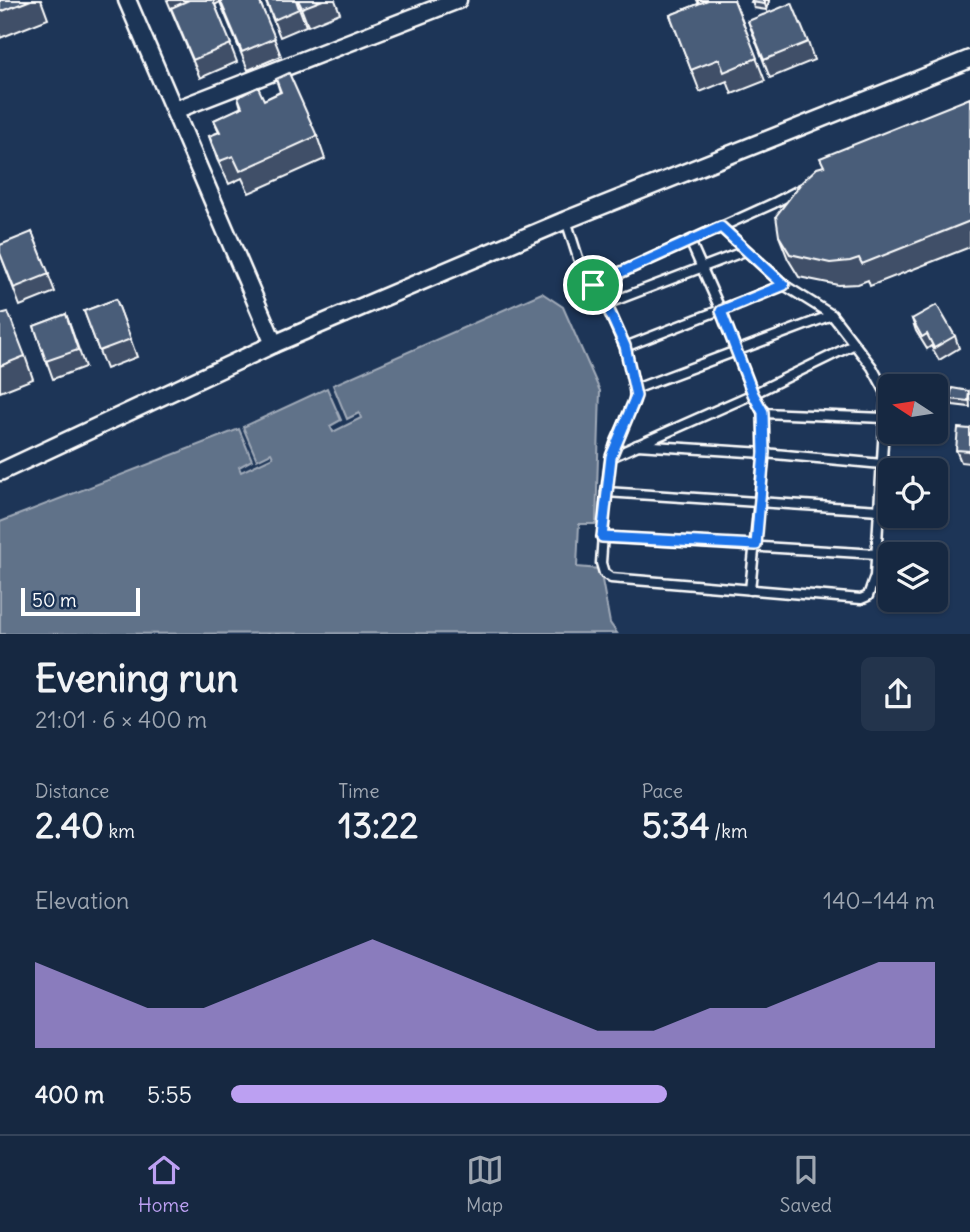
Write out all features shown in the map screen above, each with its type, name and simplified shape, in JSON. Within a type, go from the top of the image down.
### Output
[{"type":"street","points":[[127,0],[274,345]]},
{"type":"street","points":[[175,110],[458,0]]},
{"type":"street","points":[[0,472],[274,345],[566,220],[970,60]]},
{"type":"lane","points":[[593,285],[690,242],[807,185]]},
{"type":"lane","points":[[566,220],[578,258],[606,304],[625,346],[635,389],[634,402],[611,457],[602,537],[601,563],[604,573],[611,578],[861,599],[868,596],[873,587],[878,528]]},
{"type":"lane","points":[[721,227],[784,285],[832,315],[878,378]]},
{"type":"lane","points":[[690,242],[763,412],[764,453],[750,590]]},
{"type":"lane","points":[[606,304],[745,251]]},
{"type":"lane","points":[[625,346],[784,285]]},
{"type":"lane","points":[[635,389],[832,315]]},
{"type":"lane","points":[[611,457],[753,394],[853,345]]},
{"type":"lane","points":[[763,412],[878,418]]},
{"type":"lane","points":[[635,445],[878,464]]},
{"type":"lane","points":[[606,492],[878,510]]},
{"type":"lane","points":[[602,537],[877,554]]},
{"type":"water","points":[[542,293],[563,307],[600,391],[596,524],[579,524],[577,567],[600,569],[610,623],[617,633],[0,634],[0,522],[239,429],[252,460],[239,467],[241,472],[273,457],[271,453],[257,460],[243,427],[327,388],[341,420],[330,426],[333,432],[361,418],[359,413],[347,419],[333,385]]},
{"type":"building","points":[[0,0],[31,0],[0,12]]},
{"type":"building","points":[[189,0],[213,0],[231,44],[193,60],[171,8]]},
{"type":"building","points":[[220,0],[259,0],[275,38],[242,52]]},
{"type":"building","points":[[266,0],[296,0],[299,9],[274,20]]},
{"type":"building","points":[[298,0],[323,0],[302,8]]},
{"type":"building","points":[[708,0],[734,0],[757,58],[724,72],[719,59],[691,70],[670,15]]},
{"type":"building","points":[[765,0],[765,4],[751,2]]},
{"type":"building","points":[[792,3],[808,42],[764,60],[748,21]]},
{"type":"building","points":[[289,73],[317,136],[240,171],[233,156],[220,161],[209,136],[220,132],[214,120],[242,107],[238,97],[258,87],[264,100],[281,92],[276,79]]},
{"type":"building","points":[[970,98],[970,221],[862,264],[859,258],[830,263],[790,254],[779,236],[776,216],[802,182],[817,168],[824,166],[820,158]]},
{"type":"building","points":[[32,232],[49,274],[14,288],[0,253],[0,245]]},
{"type":"building","points":[[116,299],[131,339],[99,351],[84,311]]},
{"type":"building","points":[[937,305],[955,336],[934,348],[927,334],[922,337],[912,319]]},
{"type":"building","points":[[8,312],[25,356],[0,366],[0,314]]},
{"type":"building","points":[[66,314],[78,350],[46,361],[34,326]]},
{"type":"building","points":[[952,388],[969,391],[968,401],[950,399]]},
{"type":"building","points":[[958,428],[970,429],[970,451],[956,450]]},
{"type":"route","points":[[721,227],[784,285],[721,311],[753,394],[763,412],[764,453],[756,545],[602,537],[611,457],[636,396],[625,346],[606,304],[593,285],[721,227]]}]
